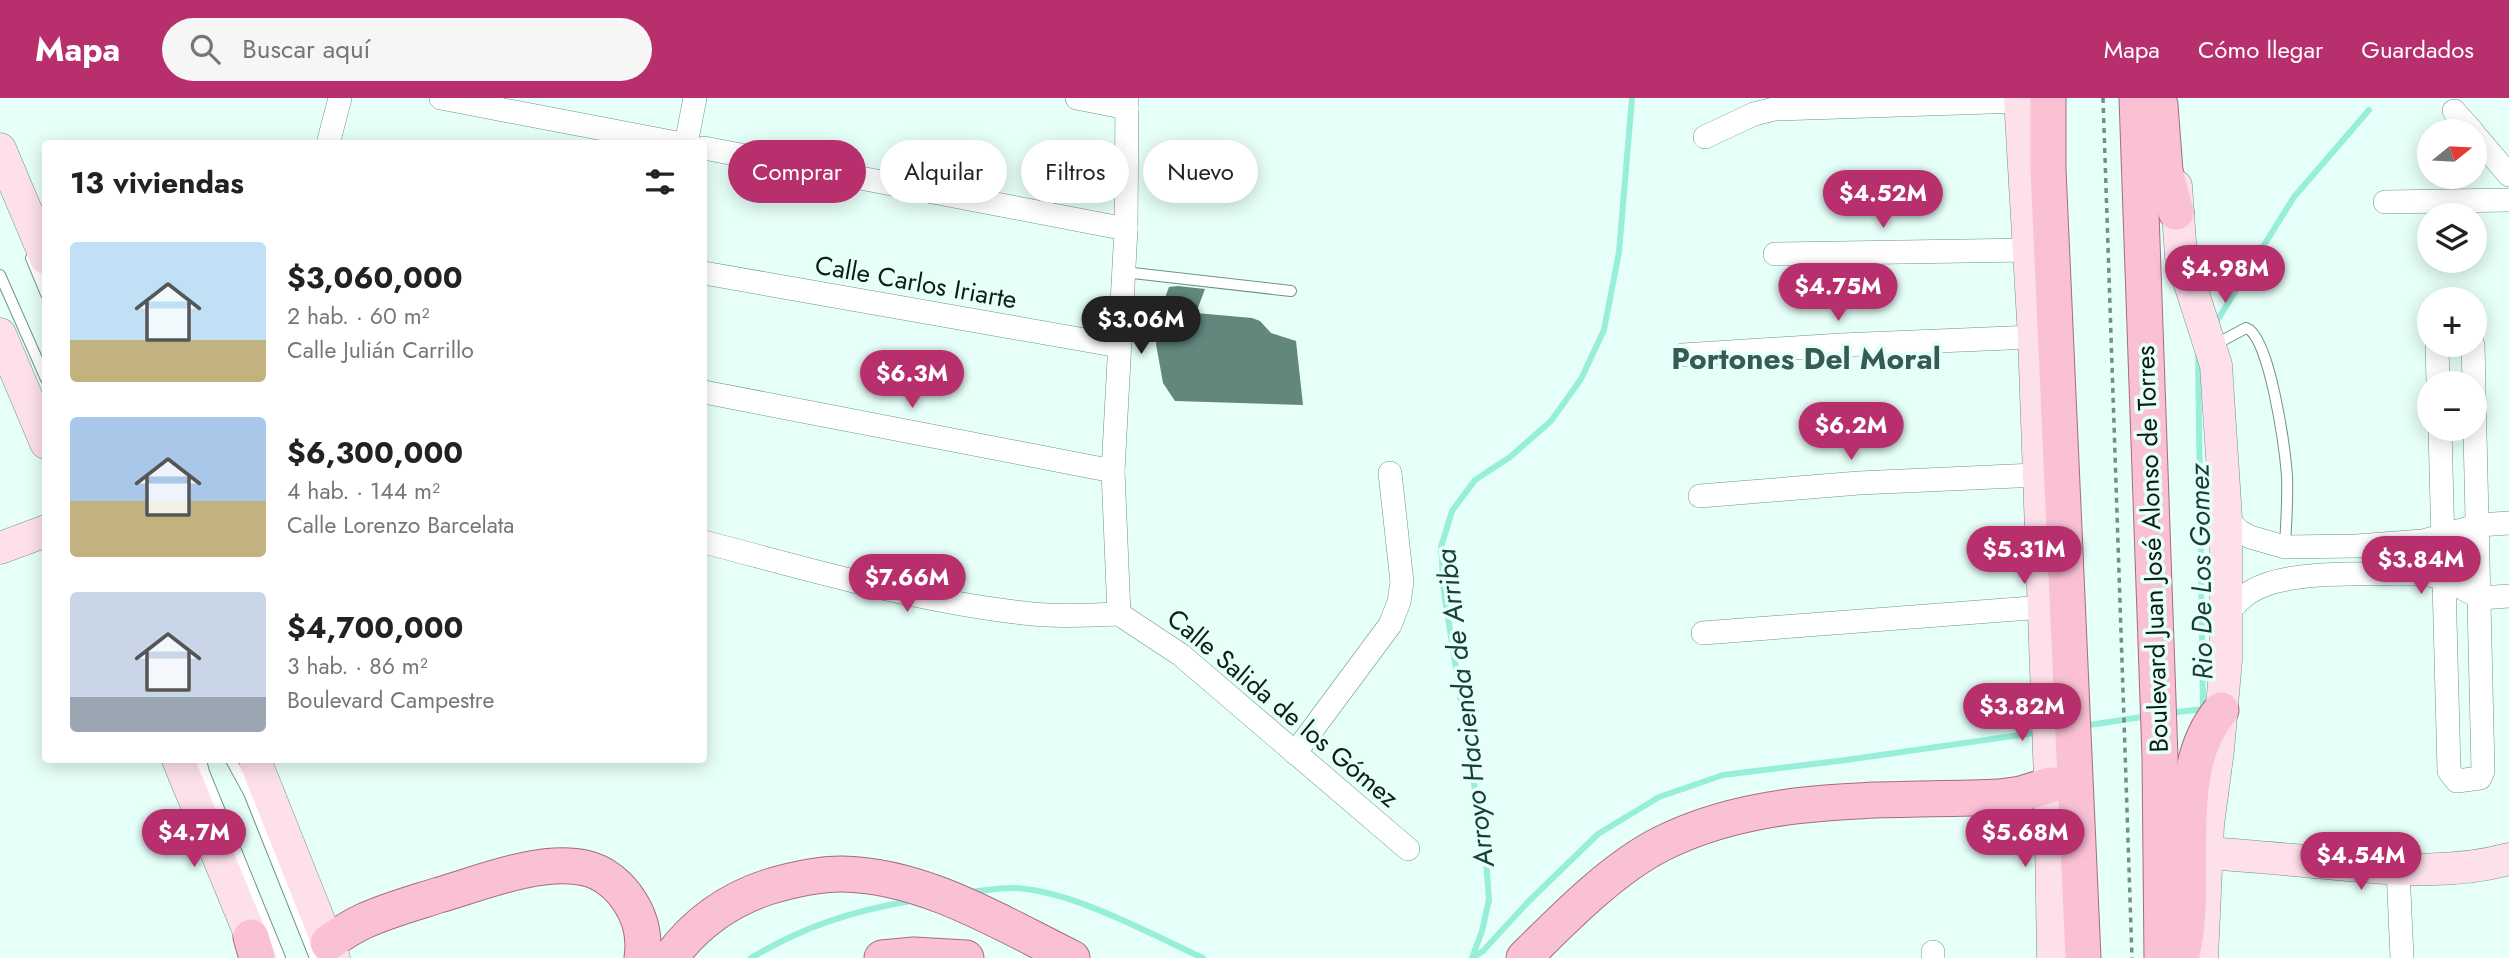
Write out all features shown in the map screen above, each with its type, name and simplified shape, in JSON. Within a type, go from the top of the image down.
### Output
[{"type":"main road","name":"Boulevard Juan José Alonso de Torres","points":[[2137,98],[2139,676],[2160,757],[2162,958]]},
{"type":"main road","points":[[2160,98],[2165,171],[2176,212]]},
{"type":"main road","points":[[2030,99],[2050,196],[2059,699],[2058,784],[2083,958]]},
{"type":"main road","points":[[2181,958],[2188,920],[2190,829],[2195,767],[2207,731],[2221,710]]},
{"type":"main road","points":[[1524,958],[1626,866],[1661,844],[1703,826],[1741,815],[1787,807],[1849,801],[1999,797],[2058,784]]},
{"type":"main road","points":[[325,953],[363,921],[386,912],[513,874],[551,866],[572,866],[598,873],[624,892],[640,922],[642,958]]},
{"type":"main road","points":[[670,958],[696,928],[738,898],[779,884],[843,874],[899,882],[947,899],[1072,958]]},
{"type":"main road","points":[[882,958],[914,955],[966,958]]},
{"type":"street","points":[[329,140],[340,98]]},
{"type":"street","points":[[441,98],[663,140]]},
{"type":"street","points":[[685,140],[695,98]]},
{"type":"street","points":[[707,543],[852,580],[1023,613],[1076,616],[1119,614],[1113,471],[1126,229],[1127,103],[1077,98]]},
{"type":"street","points":[[2172,98],[2176,212],[2181,256],[2216,365],[2227,518],[2227,612],[2218,750],[2211,792],[2202,958]]},
{"type":"street","points":[[1705,137],[1746,117],[1773,109],[2030,99],[2028,250],[2034,337],[2043,607],[2059,699]]},
{"type":"street","points":[[2454,111],[2461,119]]},
{"type":"street","points":[[0,149],[35,251]]},
{"type":"street","points":[[707,149],[1126,229]]},
{"type":"street","points":[[2487,149],[2509,175]]},
{"type":"street","points":[[2385,202],[2509,200]]},
{"type":"street","points":[[1775,254],[2028,250]]},
{"type":"street","name":"Calle Carlos Iriarte","points":[[707,274],[1119,346]]},
{"type":"street","points":[[0,334],[42,434]]},
{"type":"street","points":[[1683,355],[2034,337]]},
{"type":"street","points":[[707,393],[1113,471]]},
{"type":"street","points":[[2440,441],[2449,771],[2458,781],[2480,778],[2483,771],[2476,441]]},
{"type":"street","points":[[1295,753],[1390,625],[1399,602],[1402,582],[1390,473]]},
{"type":"street","points":[[1700,496],[1859,483],[2037,475]]},
{"type":"street","points":[[2227,518],[2239,531],[2250,537],[2285,547],[2357,547],[2423,541],[2443,533],[2479,525],[2509,523]]},
{"type":"street","points":[[0,548],[42,532]]},
{"type":"street","points":[[2227,612],[2252,590],[2284,579],[2307,576],[2413,574],[2443,578],[2481,598],[2509,596]]},
{"type":"street","points":[[1703,633],[2043,607]]},
{"type":"street","name":"Calle Salida de los Gómez","points":[[1119,614],[1181,655],[1408,849]]},
{"type":"street","points":[[179,763],[256,951]]},
{"type":"street","points":[[256,763],[325,953]]},
{"type":"street","points":[[2053,958],[2058,784]]},
{"type":"street","points":[[2208,853],[2398,869],[2457,869],[2485,866],[2509,859]]},
{"type":"street","points":[[2398,869],[2402,958]]},
{"type":"lane","points":[[35,251],[42,278]]},
{"type":"lane","points":[[1124,272],[1291,291]]},
{"type":"lane","points":[[0,275],[42,370]]},
{"type":"lane","points":[[2210,341],[2246,328],[2253,330],[2266,359],[2274,389],[2287,478],[2285,547]]},
{"type":"lane","points":[[202,763],[280,958]]},
{"type":"lane","points":[[233,763],[325,953]]},
{"type":"path","points":[[2103,98],[2139,676],[2126,779],[2132,958]]},
{"type":"building","points":[[1169,287],[1205,289],[1196,313],[1252,318],[1260,321],[1271,333],[1296,341],[1303,405],[1175,401],[1163,383],[1156,344]]},
{"type":"waterway","name":"Arroyo Hacienda de Arriba","points":[[1472,958],[1489,900],[1486,860],[1444,592],[1441,547],[1452,511],[1475,480],[1510,457],[1551,421],[1581,379],[1604,330],[1619,252],[1632,98]]},
{"type":"waterway","name":"Rio De Los Gomez","points":[[2215,324],[2294,197],[2369,110]]},
{"type":"waterway","name":"Rio De Los Gomez","points":[[2169,713],[2203,709],[2198,354]]},
{"type":"waterway","name":"Rio De Los Gomez","points":[[2083,726],[2148,716]]},
{"type":"waterway","name":"Rio De Los Gomez","points":[[1472,958],[1483,951],[1528,902],[1598,834],[1659,797],[1723,775],[2041,732]]},
{"type":"waterway","name":"Rio De Los Gomez","points":[[970,892],[1014,888],[1061,897],[1110,915],[1203,958]]},
{"type":"waterway","name":"Rio De Los Gomez","points":[[751,958],[790,937],[828,922],[911,901]]},
{"type":"district","name":"Portones Del Moral","points":[[1806,358]]}]
